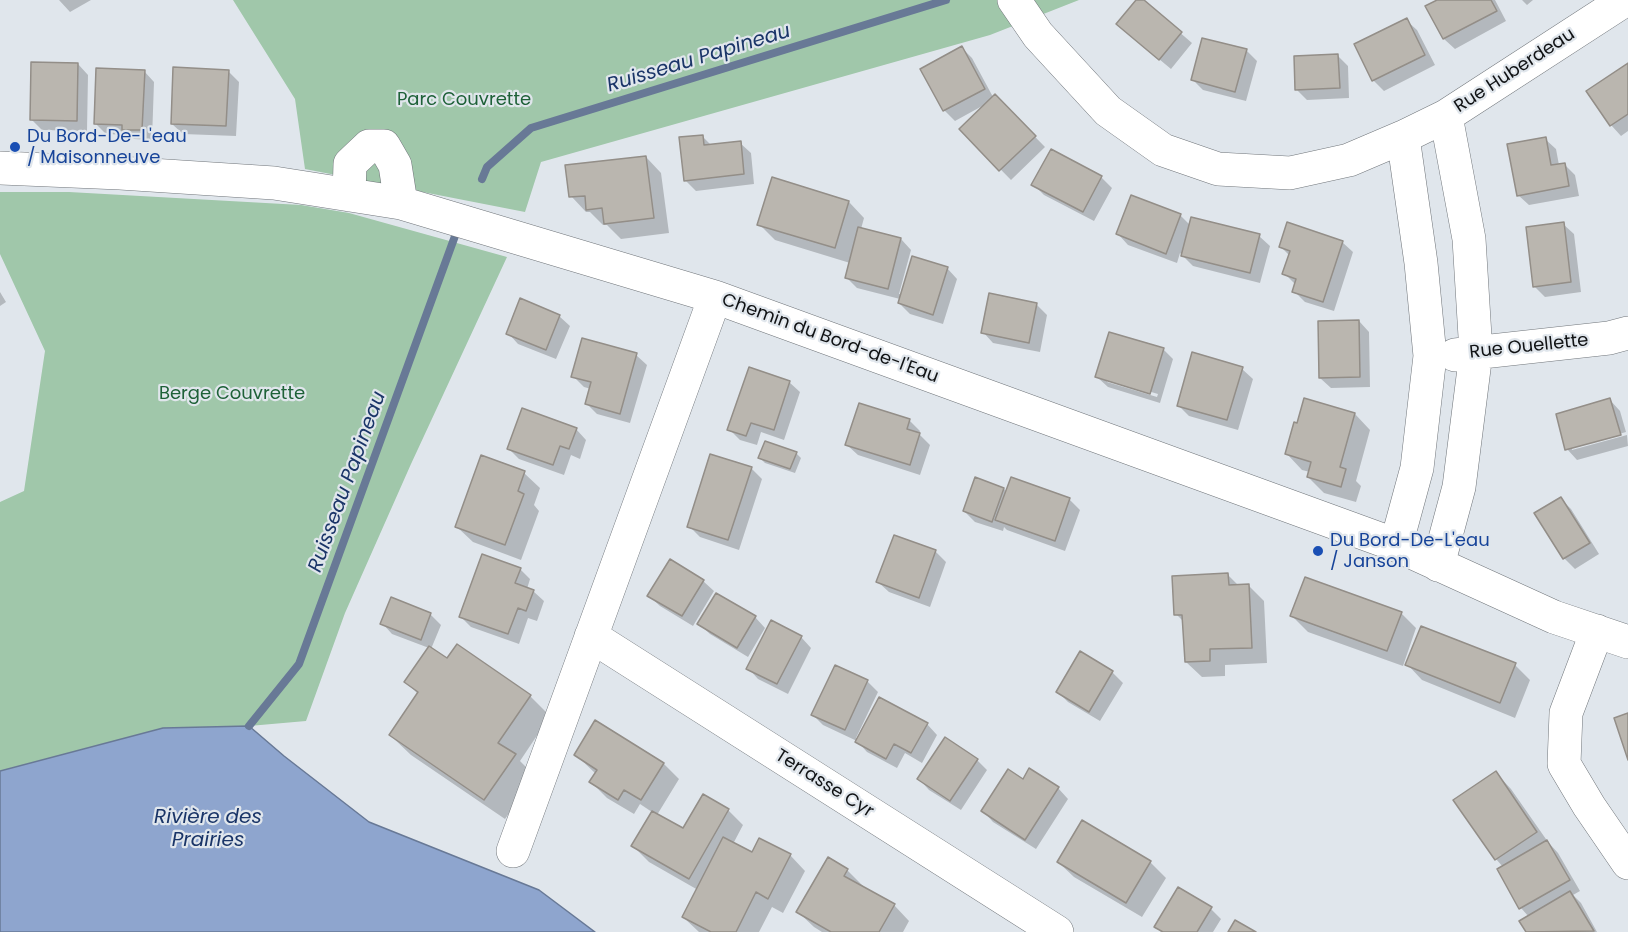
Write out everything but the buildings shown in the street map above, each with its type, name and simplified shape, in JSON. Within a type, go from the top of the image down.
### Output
[{"type":"street","name":"Rue Huberdeau","points":[[1014,0],[1038,35],[1108,111],[1163,150],[1218,169],[1290,173],[1349,160],[1446,116],[1625,0]]},
{"type":"street","points":[[1438,565],[1459,487],[1476,353],[1469,239],[1446,116]]},
{"type":"street","points":[[1395,544],[1417,468],[1430,356],[1421,263],[1403,137]]},
{"type":"street","points":[[349,195],[350,164],[369,146],[384,146],[395,165],[401,203]]},
{"type":"street","name":"Chemin du Bord-de-l'Eau","points":[[0,168],[274,183],[401,203],[715,297],[1395,544],[1554,617],[1628,642]]},
{"type":"street","points":[[513,851],[715,297]]},
{"type":"street","name":"Rue Ouellette","points":[[1430,356],[1609,338],[1628,333]]},
{"type":"street","points":[[1597,631],[1566,713],[1564,764],[1589,806],[1628,863]]},
{"type":"street","name":"Terrasse Cyr","points":[[591,636],[1057,932]]},
{"type":"green space","name":"Parc Couvrette","points":[[233,0],[1079,0],[990,35],[541,162],[525,212],[305,169],[295,99]]},
{"type":"green space","name":"Berge Couvrette","points":[[0,192],[69,192],[301,205],[349,213],[507,257],[345,613],[306,721],[249,726],[163,728],[0,771],[0,502],[24,491],[45,351],[0,254]]},
{"type":"water","name":"Rivière des Prairies","points":[[249,726],[369,822],[539,890],[595,932],[0,932],[0,771],[163,728]]},
{"type":"waterway","name":"Ruisseau Papineau","points":[[482,179],[487,167],[531,128],[946,0]]},
{"type":"waterway","name":"Ruisseau Papineau","points":[[249,726],[299,664],[455,236]]},
{"type":"place","name":"Du Bord-De-L'eau / Maisonneuve","points":[[15,147]]},
{"type":"place","name":"Du Bord-De-L'eau / Janson","points":[[1318,551]]}]
